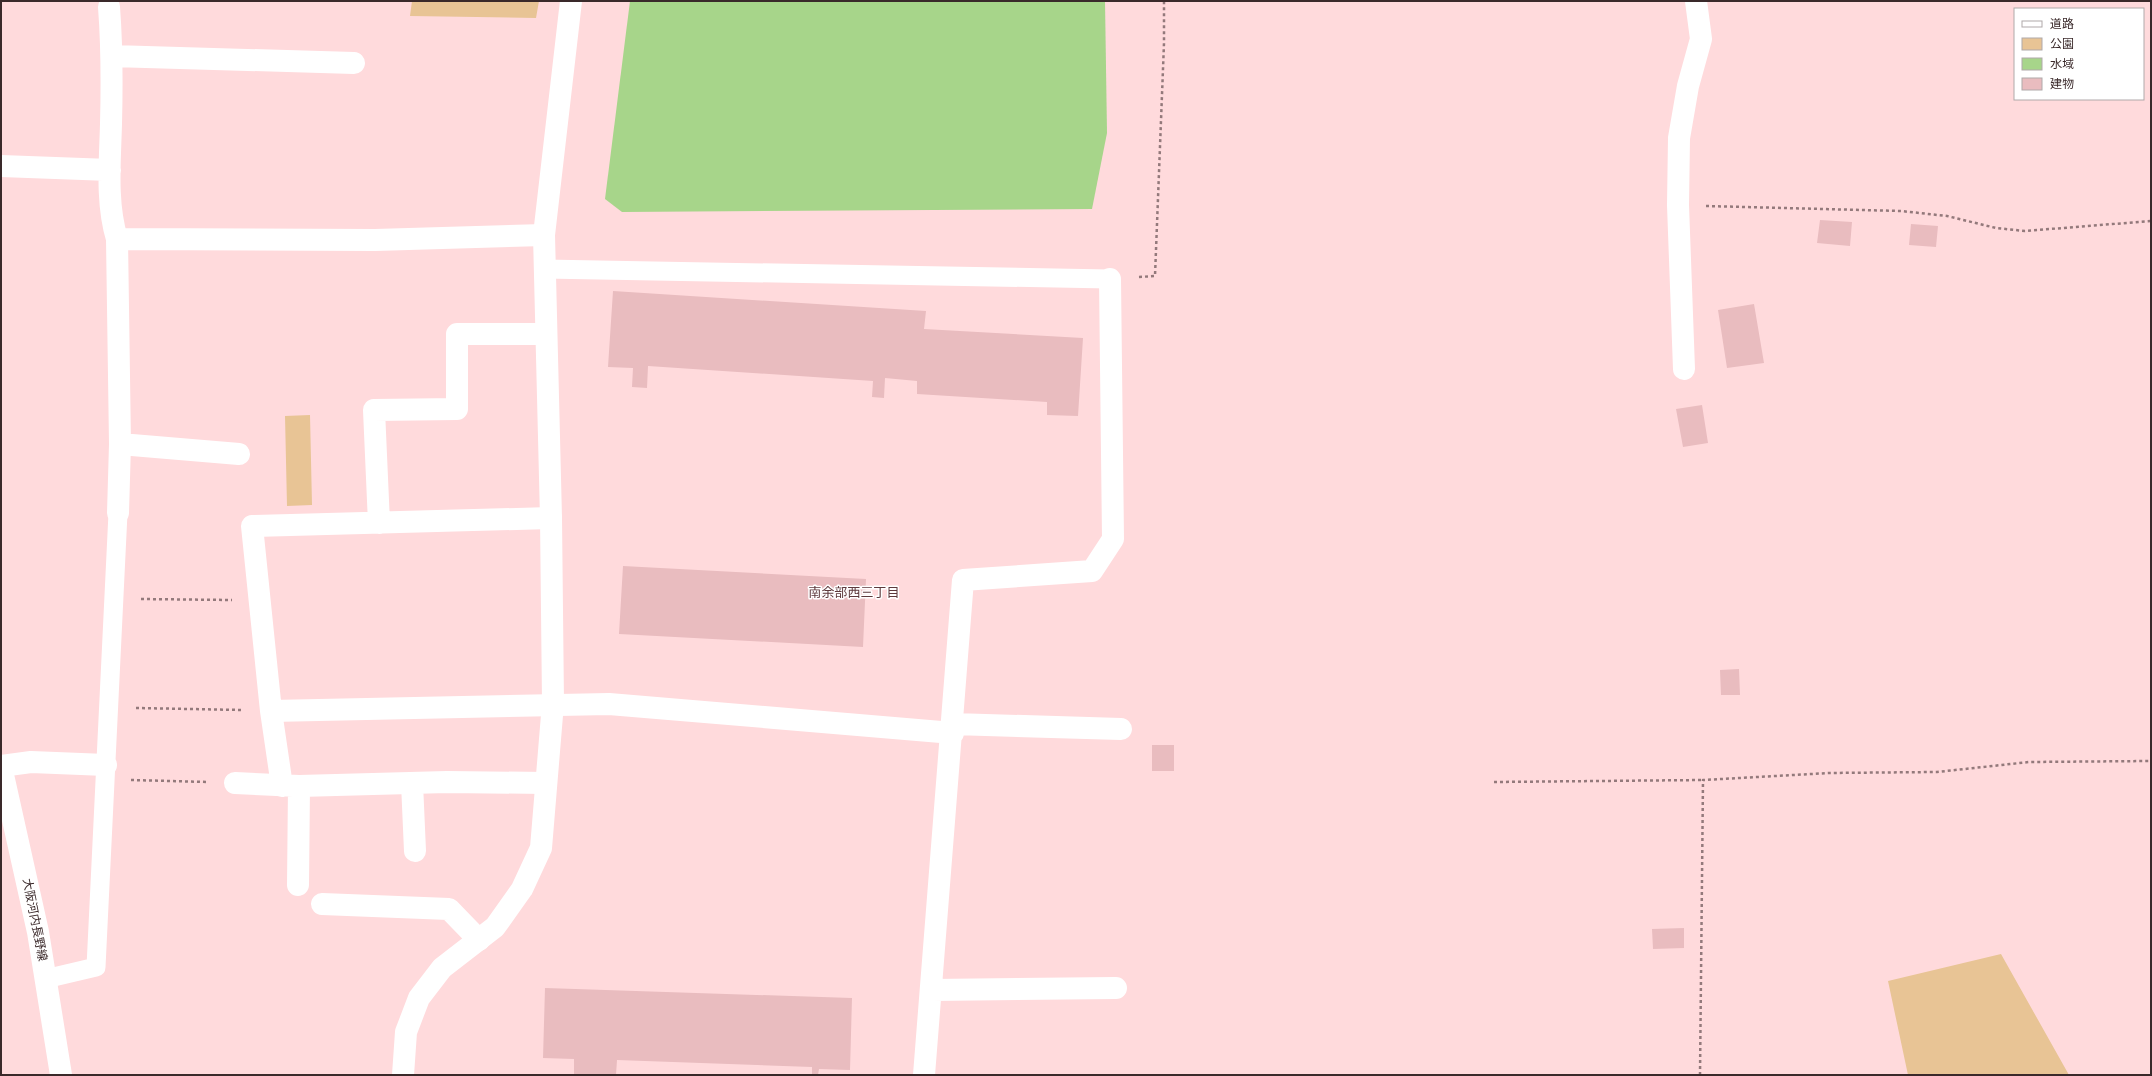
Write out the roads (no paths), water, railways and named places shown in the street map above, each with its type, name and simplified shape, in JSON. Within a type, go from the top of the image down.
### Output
[{"type":"street","points":[[403,1075],[406,1032],[419,998],[442,968],[495,927],[522,889],[541,848],[553,704],[551,518],[544,235],[571,1]]},
{"type":"street","points":[[1684,369],[1678,205],[1679,138],[1688,86],[1701,39],[1696,1]]},
{"type":"street","points":[[109,7],[112,56],[110,170],[111,220],[117,239],[120,444],[118,513]]},
{"type":"street","points":[[112,56],[354,62]]},
{"type":"street","points":[[1,166],[110,170]]},
{"type":"street","points":[[117,239],[375,240],[544,235]]},
{"type":"street","points":[[924,1075],[953,728],[963,580],[1092,571],[1113,539],[1110,279]]},
{"type":"street","points":[[379,523],[374,410],[457,409],[457,334],[546,334]]},
{"type":"street","points":[[120,444],[239,454]]},
{"type":"street","points":[[298,885],[291,786],[271,710],[252,526],[551,518]]},
{"type":"street","points":[[271,710],[609,704],[953,728],[1121,729]]},
{"type":"street","points":[[1,766],[31,762],[105,772]]},
{"type":"street","name":"大阪河内長野線","points":[[1,766],[38,932],[61,1075]]},
{"type":"street","points":[[234,783],[291,786],[412,783],[546,783]]},
{"type":"street","points":[[412,783],[415,851]]},
{"type":"street","points":[[322,904],[449,909],[479,940]]},
{"type":"street","points":[[932,990],[1116,988]]},
{"type":"lane","points":[[544,269],[1110,279]]},
{"type":"lane","points":[[45,979],[96,967],[118,513]]},
{"type":"water","points":[[630,1],[1105,1],[1107,133],[1092,209],[622,212],[605,199]]},
{"type":"district","name":"南余部西三丁目","points":[[854,594]]}]
